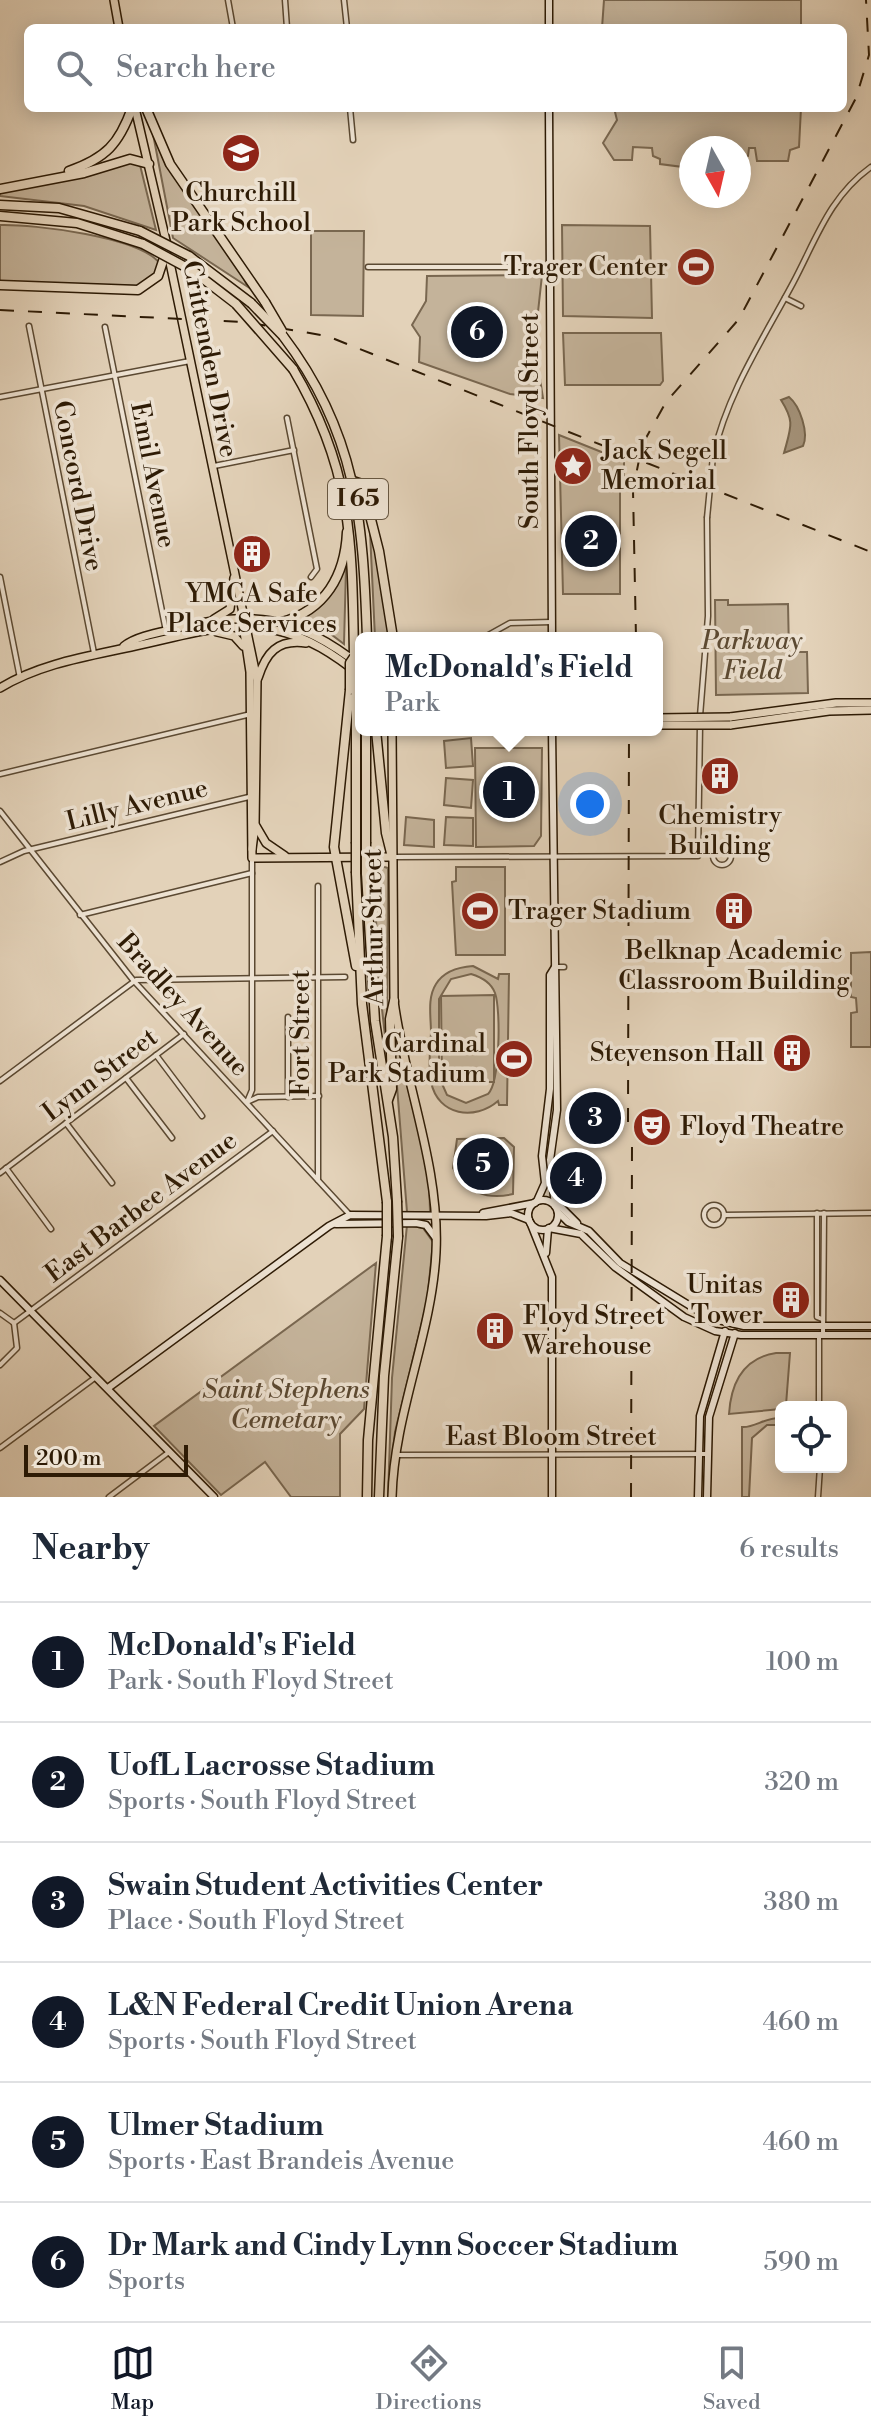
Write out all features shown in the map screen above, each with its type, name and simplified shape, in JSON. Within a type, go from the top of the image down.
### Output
[{"type":"highway","points":[[37,181],[93,163],[109,152],[121,137],[132,112]]},
{"type":"highway","points":[[148,112],[170,164],[278,321],[283,336]]},
{"type":"highway","points":[[0,189],[130,159],[149,164]]},
{"type":"highway","name":"I 65","points":[[0,205],[59,208],[140,231],[189,256],[251,303],[283,336],[308,371],[334,418],[353,481],[363,548],[367,632]]},
{"type":"highway","name":"I 65","points":[[0,216],[77,223],[143,244],[193,271],[236,304],[293,369],[329,439],[348,511],[354,561],[356,842],[375,1021],[388,1100],[397,1201],[398,1237],[384,1376],[379,1497]]},
{"type":"highway","points":[[0,285],[138,290],[158,276],[167,249]]},
{"type":"highway","points":[[353,481],[362,484],[372,519],[392,632]]},
{"type":"highway","points":[[282,622],[311,611],[331,588],[345,556],[348,511]]},
{"type":"highway","points":[[353,692],[334,857],[350,946],[360,976]]},
{"type":"highway","name":"I 65","points":[[366,736],[366,842],[361,873],[360,976],[387,1202],[387,1236],[368,1440],[367,1497]]},
{"type":"highway","points":[[377,736],[386,833],[392,857]]},
{"type":"highway","points":[[388,1100],[392,1089],[390,1019],[394,1001]]},
{"type":"main road","points":[[114,0],[118,24]]},
{"type":"main road","name":"Crittenden Drive","points":[[135,112],[149,164],[257,680],[252,858]]},
{"type":"main road","points":[[0,688],[94,653],[210,626],[230,609],[235,576]]},
{"type":"main road","points":[[124,646],[166,631],[282,622],[320,636],[355,662]]},
{"type":"main road","points":[[245,625],[278,631],[316,645],[355,672]]},
{"type":"main road","name":"Crittenden Drive","points":[[245,625],[254,714]]},
{"type":"main road","points":[[210,626],[234,636],[247,651]]},
{"type":"main road","points":[[257,680],[266,656],[275,647],[293,642],[316,645]]},
{"type":"main road","points":[[663,718],[730,721],[836,703],[871,703]]},
{"type":"main road","points":[[663,725],[871,710]]},
{"type":"main road","name":"Arthur Street","points":[[392,736],[394,1001],[400,1044],[429,1160],[437,1216],[431,1293],[394,1455],[392,1497]]},
{"type":"main road","name":"Crittenden Drive","points":[[252,849],[255,826],[253,796]]},
{"type":"main road","points":[[255,826],[266,843],[291,858]]},
{"type":"main road","points":[[252,858],[392,857]]},
{"type":"street","points":[[228,0],[232,24]]},
{"type":"street","points":[[285,0],[287,24]]},
{"type":"street","points":[[344,0],[347,24]]},
{"type":"street","points":[[549,0],[549,24]]},
{"type":"street","points":[[350,112],[353,140]]},
{"type":"street","name":"South Floyd Street","points":[[549,112],[552,632]]},
{"type":"street","points":[[392,857],[698,856],[708,504],[713,456],[727,408],[818,229],[842,193],[871,167]]},
{"type":"street","points":[[368,267],[549,267]]},
{"type":"street","points":[[785,298],[801,306]]},
{"type":"street","name":"Concord Drive","points":[[29,326],[94,653]]},
{"type":"street","name":"Emil Avenue","points":[[105,327],[166,631]]},
{"type":"street","points":[[0,397],[190,361]]},
{"type":"street","points":[[287,418],[317,569],[311,577]]},
{"type":"street","points":[[211,467],[294,450]]},
{"type":"street","points":[[0,577],[20,678]]},
{"type":"street","points":[[492,632],[504,624],[552,622]]},
{"type":"street","points":[[0,774],[254,714]]},
{"type":"street","points":[[663,725],[700,725]]},
{"type":"street","points":[[548,1228],[555,1223],[550,1160],[557,1110],[551,855],[552,736]]},
{"type":"street","name":"Lilly Avenue","points":[[0,862],[28,850],[253,796]]},
{"type":"street","name":"Bradley Avenue","points":[[0,811],[134,981],[350,1215]]},
{"type":"street","points":[[722,847],[731,855],[728,863],[722,865],[713,857],[722,847]]},
{"type":"street","name":"Crittenden Drive","points":[[247,1102],[252,1090],[252,858]]},
{"type":"street","points":[[80,915],[252,873]]},
{"type":"street","name":"Fort Street","points":[[318,886],[318,1180]]},
{"type":"street","points":[[555,967],[564,967]]},
{"type":"street","points":[[552,1497],[552,1277],[529,1211],[545,1183],[542,1156],[550,1083],[550,977],[555,967]]},
{"type":"street","points":[[0,1081],[134,981],[345,977]]},
{"type":"street","points":[[288,1017],[288,1097]]},
{"type":"street","name":"Lynn Street","points":[[0,1173],[184,1034]]},
{"type":"street","points":[[156,1055],[202,1116]]},
{"type":"street","points":[[126,1078],[172,1138]]},
{"type":"street","name":"East Barbee Avenue","points":[[247,1102],[258,1097],[319,1096]]},
{"type":"street","points":[[66,1123],[112,1183]]},
{"type":"street","name":"East Barbee Avenue","points":[[14,1323],[273,1131]]},
{"type":"street","points":[[6,1168],[51,1229]]},
{"type":"street","points":[[473,1215],[547,1200],[587,1230],[620,1263],[684,1305],[727,1324],[871,1326]]},
{"type":"street","points":[[724,1215],[722,1209],[713,1205],[707,1207],[703,1215],[706,1222],[714,1225],[724,1215],[871,1213]]},
{"type":"street","points":[[556,1206],[568,1222],[587,1230]]},
{"type":"street","points":[[108,1388],[329,1226],[350,1215],[511,1213],[530,1221],[537,1228],[581,1234],[615,1267],[684,1317],[725,1332],[871,1335]]},
{"type":"street","points":[[820,1213],[817,1317],[822,1323]]},
{"type":"street","points":[[819,1401],[821,1335],[826,1316],[820,1213]]},
{"type":"street","points":[[329,1226],[346,1222],[416,1223],[432,1230],[436,1238]]},
{"type":"street","points":[[546,1257],[548,1228]]},
{"type":"street","points":[[0,1280],[214,1497]]},
{"type":"street","points":[[0,1313],[14,1323],[17,1348],[0,1365]]},
{"type":"street","points":[[698,1497],[702,1401],[727,1324]]},
{"type":"street","points":[[707,1497],[707,1454],[713,1400],[735,1325]]},
{"type":"street","points":[[0,1448],[96,1377]]},
{"type":"street","points":[[109,1497],[169,1452]]},
{"type":"street","name":"East Bloom Street","points":[[394,1455],[707,1454]]},
{"type":"street","points":[[818,1497],[820,1473]]},
{"type":"green space","points":[[604,0],[801,0],[801,24],[602,24]]},
{"type":"green space","points":[[615,112],[801,112],[799,147],[790,150],[788,161],[757,161],[755,148],[751,148],[751,136],[679,136],[679,166],[660,164],[660,159],[653,156],[652,148],[633,147],[632,160],[614,160],[603,143],[617,120]]},
{"type":"green space","points":[[153,134],[240,271],[248,287],[173,238]]},
{"type":"green space","points":[[130,162],[140,165],[156,230],[84,206],[0,196],[0,193]]},
{"type":"green space","points":[[0,225],[86,234],[132,246],[160,264],[153,278],[140,286],[0,282]]},
{"type":"green space","points":[[562,225],[650,226],[652,318],[563,316]]},
{"type":"green space","points":[[311,231],[364,231],[363,316],[311,315]]},
{"type":"green space","points":[[542,275],[531,377],[540,379],[543,398],[510,394],[419,362],[420,337],[412,325],[426,301],[427,276]]},
{"type":"green space","points":[[563,333],[661,333],[663,381],[660,385],[565,385]]},
{"type":"green space","points":[[559,435],[624,461],[624,490],[620,490],[620,594],[563,594]]},
{"type":"green space","points":[[370,532],[390,632],[375,632]]},
{"type":"green space","points":[[346,568],[344,644],[324,629],[299,620],[317,609]]},
{"type":"green space","name":"Parkway Field","points":[[715,600],[728,600],[728,605],[788,604],[789,652],[807,652],[808,693],[716,695]]},
{"type":"green space","points":[[471,738],[473,766],[446,768],[444,741]]},
{"type":"green space","points":[[475,748],[542,748],[541,836],[534,846],[476,847]]},
{"type":"green space","points":[[446,778],[473,780],[471,808],[444,805]]},
{"type":"green space","points":[[406,817],[434,820],[434,847],[404,845]]},
{"type":"green space","points":[[446,817],[473,818],[473,846],[444,845]]},
{"type":"green space","points":[[374,864],[388,868],[387,1055],[378,972]]},
{"type":"green space","name":"Trager Stadium","points":[[456,867],[505,867],[505,955],[456,955],[452,882],[456,881]]},
{"type":"green space","points":[[871,952],[871,1047],[851,1047],[851,1013],[857,1012],[856,998],[851,997],[851,953]]},
{"type":"green space","points":[[473,966],[498,979],[499,974],[509,974],[507,1105],[499,1105],[498,1101],[469,1113],[449,1108],[435,1093],[429,1064],[430,1008],[431,995],[439,980],[457,969]],"holes":[[[471,974],[482,978],[495,993],[498,1045],[492,1087],[488,1094],[466,1103],[447,1095],[439,1077],[439,999],[451,979]]]},
{"type":"green space","points":[[494,995],[494,1082],[442,1082],[441,996]]},
{"type":"green space","points":[[392,1023],[429,1174],[430,1212],[407,1212]]},
{"type":"green space","points":[[504,1138],[514,1147],[513,1194],[495,1196],[478,1193],[458,1177],[453,1168],[457,1139]]},
{"type":"green space","points":[[407,1225],[423,1228],[433,1242],[427,1302],[395,1432],[388,1497],[392,1378]]},
{"type":"green space","name":"Saint Stephens Cemetary","points":[[376,1263],[364,1409],[340,1434],[340,1497],[291,1497],[265,1462],[221,1495],[154,1426]]},
{"type":"green space","points":[[790,1353],[786,1401],[775,1401],[775,1410],[729,1414],[736,1382],[747,1366],[765,1356]]},
{"type":"green space","points":[[775,1419],[775,1425],[767,1425],[752,1438],[749,1497],[742,1497],[742,1427]]},
{"type":"shaded area","points":[[789,397],[802,420],[805,441],[803,446],[784,453],[790,425],[781,400]]},
{"type":"railway","points":[[636,632],[633,490],[642,445],[666,402],[739,319],[856,98],[869,55],[866,0]]},
{"type":"railway","points":[[0,310],[244,322],[327,336],[871,552]]},
{"type":"railway","points":[[628,1122],[629,736]]},
{"type":"railway","points":[[631,1497],[632,1145]]},
{"type":"place","name":"Churchill Park School","points":[[241,153]]},
{"type":"place","name":"Trager Center","points":[[696,267]]},
{"type":"place","name":"Dr Mark and Cindy Lynn Soccer Stadium","points":[[477,332]]},
{"type":"place","name":"Jack Segell Memorial","points":[[573,466]]},
{"type":"place","name":"UofL Lacrosse Stadium","points":[[591,541]]},
{"type":"place","name":"YMCA Safe Place Services","points":[[252,554]]},
{"type":"place","name":"Chemistry Building","points":[[720,776]]},
{"type":"place","name":"McDonald's Field","points":[[509,792]]},
{"type":"place","name":"Trager Stadium","points":[[480,911]]},
{"type":"place","name":"Belknap Academic Classroom Building","points":[[734,911]]},
{"type":"place","name":"Stevenson Hall","points":[[792,1053]]},
{"type":"place","name":"Cardinal Park Stadium","points":[[514,1059]]},
{"type":"place","name":"Swain Student Activities Center","points":[[595,1118]]},
{"type":"place","name":"Floyd Theatre","points":[[652,1127]]},
{"type":"place","name":"Ulmer Stadium","points":[[483,1164]]},
{"type":"place","name":"L&N Federal Credit Union Arena","points":[[576,1178]]},
{"type":"place","name":"Unitas Tower","points":[[791,1300]]},
{"type":"place","name":"Floyd Street Warehouse","points":[[495,1331]]}]
